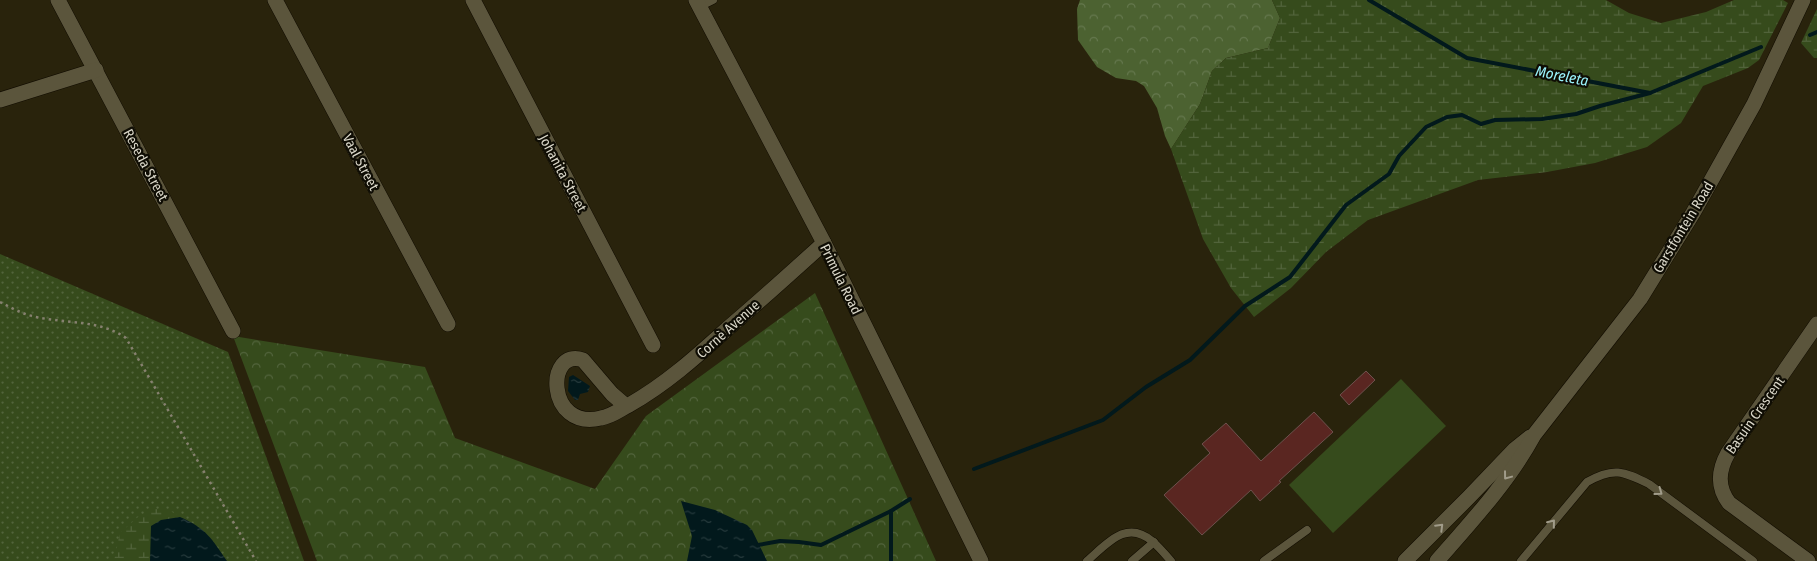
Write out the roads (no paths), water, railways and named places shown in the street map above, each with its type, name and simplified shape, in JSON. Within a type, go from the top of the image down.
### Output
[{"type":"street","name":"Reseda Street","points":[[58,0],[233,331]]},
{"type":"street","name":"Vaal Street","points":[[275,0],[448,324]]},
{"type":"street","name":"Johanita Street","points":[[473,0],[653,345]]},
{"type":"street","name":"Garstfontein Road","points":[[1437,561],[1494,494],[1522,456],[1534,435],[1640,299],[1693,213],[1754,104],[1803,0]]},
{"type":"street","name":"Primula Road","points":[[697,4],[824,244],[981,561]]},
{"type":"street","points":[[0,100],[96,70]]},
{"type":"street","name":"Cornè Avenue","points":[[626,406],[612,394],[583,360],[570,358],[564,362],[558,375],[557,393],[564,407],[579,418],[596,419],[614,414],[649,394],[680,372],[824,244]]},
{"type":"street","name":"Basuin Crescent","points":[[1808,561],[1729,503],[1722,490],[1720,475],[1721,467],[1728,453],[1817,324]]},
{"type":"street","name":"Garstfontein Road","points":[[1405,561],[1470,497],[1515,448],[1534,435]]},
{"type":"lane","points":[[697,4],[713,0]]},
{"type":"lane","points":[[1522,561],[1587,482],[1601,474],[1616,472],[1633,476],[1649,484],[1753,561]]},
{"type":"lane","points":[[1264,561],[1307,530]]},
{"type":"lane","points":[[1086,561],[1113,539],[1131,532],[1137,532],[1154,542],[1171,561]]},
{"type":"lane","points":[[1132,561],[1154,542]]},
{"type":"water","points":[[573,375],[590,386],[588,392],[580,394],[578,400],[575,400],[568,391],[569,377]]},
{"type":"water","points":[[681,501],[715,510],[747,525],[752,530],[767,561],[687,561],[692,536]]},
{"type":"water","points":[[180,517],[196,525],[208,535],[227,561],[150,561],[151,526],[161,520]]},
{"type":"waterway","name":"Moreleta","points":[[1369,0],[1467,58],[1650,93],[1761,47]]},
{"type":"waterway","name":"Moreleta","points":[[1810,35],[1817,32]]},
{"type":"waterway","points":[[974,469],[1103,420],[1146,387],[1190,360],[1245,306],[1290,277],[1346,205],[1389,174],[1399,156],[1426,127],[1447,117],[1462,115],[1481,124],[1495,120],[1542,119],[1576,114],[1650,93]]},
{"type":"waterway","points":[[891,561],[891,511],[910,499]]},
{"type":"waterway","points":[[758,545],[780,541],[821,545],[891,511]]}]
